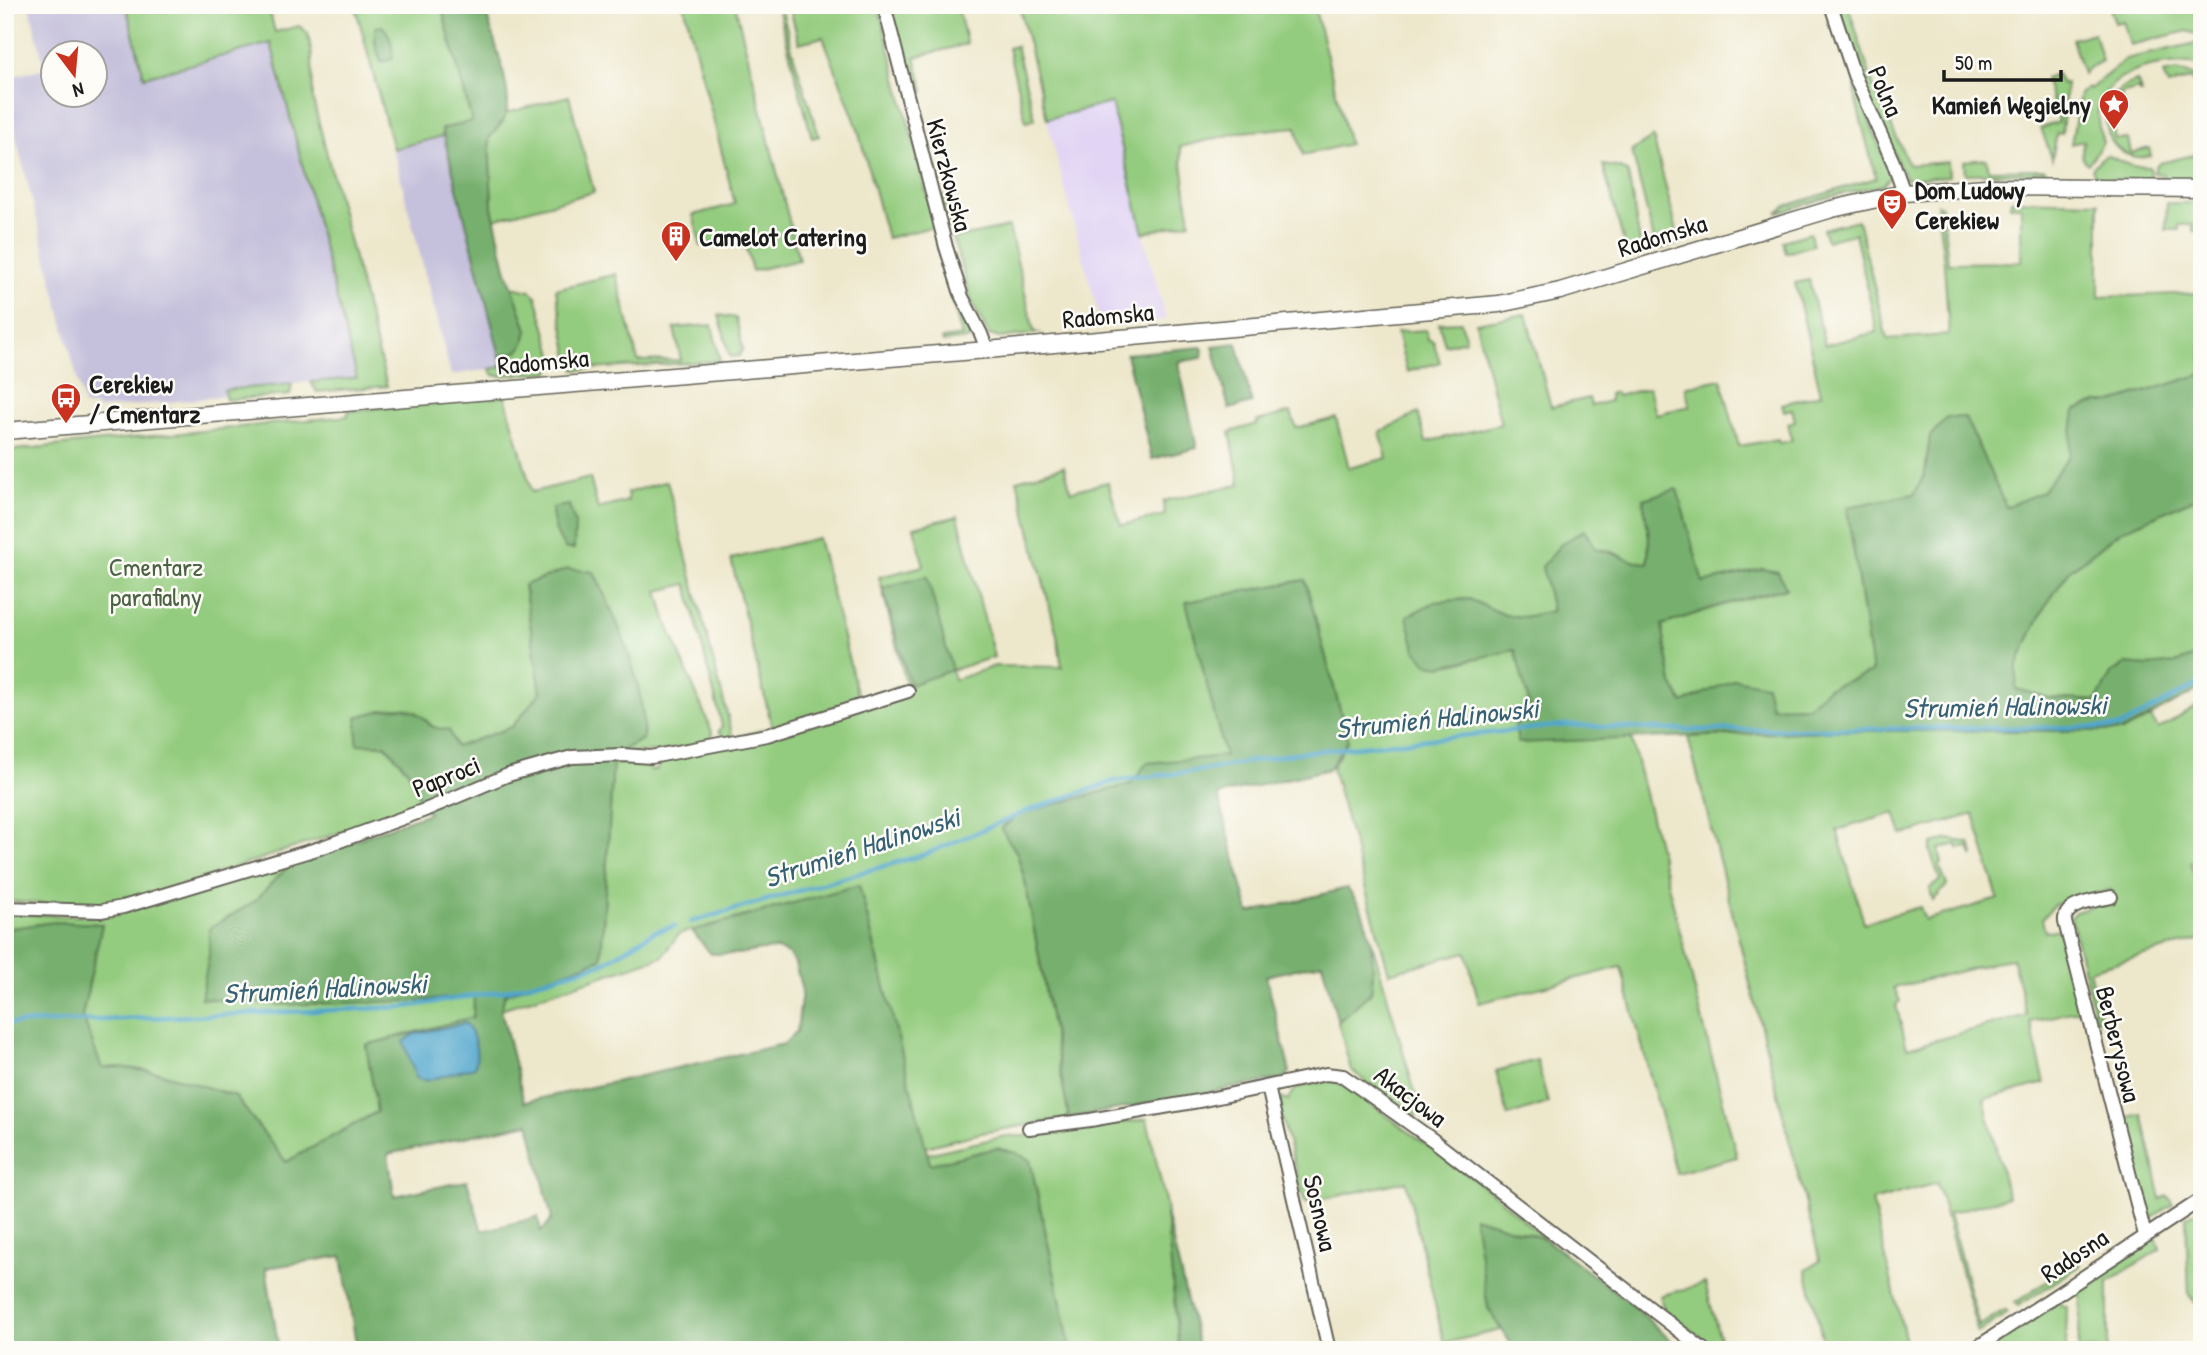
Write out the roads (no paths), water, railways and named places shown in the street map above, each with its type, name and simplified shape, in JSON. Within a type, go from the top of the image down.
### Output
[{"type":"street","name":"Kierzkowska","points":[[884,5],[946,247],[962,297],[987,350]]},
{"type":"street","name":"Polna","points":[[1831,5],[1854,75],[1904,193]]},
{"type":"street","name":"Radomska","points":[[5,431],[987,350],[1499,304],[1560,291],[1832,209],[1904,193],[1986,187],[2202,189]]},
{"type":"street","name":"Paproci","points":[[5,908],[101,911],[123,907],[234,876],[320,848],[425,810],[508,775],[572,757],[651,757],[768,735],[908,691]]},
{"type":"street","name":"Berberysowa","points":[[2111,897],[2069,909],[2064,915],[2145,1235]]},
{"type":"street","name":"Akacjowa","points":[[1029,1128],[1090,1120],[1326,1074],[1343,1076],[1704,1350]]},
{"type":"street","name":"Sosnowa","points":[[1268,1087],[1329,1350]]},
{"type":"street","name":"Radosna","points":[[1973,1350],[2202,1199]]},
{"type":"water","points":[[465,1023],[475,1044],[475,1067],[425,1081],[416,1078],[404,1042],[414,1034]]},
{"type":"waterway","name":"Strumień Halinowski","points":[[691,922],[926,854],[1027,811],[1115,781],[1205,770],[1296,753],[1566,725],[1673,730],[2120,727],[2202,682]]},
{"type":"waterway","name":"Strumień Halinowski","points":[[5,1024],[405,1007],[503,991],[602,964],[654,932],[675,926]]},
{"type":"place","name":"Kamień Węgielny","points":[[2114,131]]},
{"type":"place","name":"Dom Ludowy Cerekiew","points":[[1892,231]]},
{"type":"place","name":"Camelot Catering","points":[[676,263]]},
{"type":"place","name":"Cerekiew / Cmentarz","points":[[66,425]]},
{"type":"park label","name":"Cmentarz parafialny","points":[[156,581]]}]
